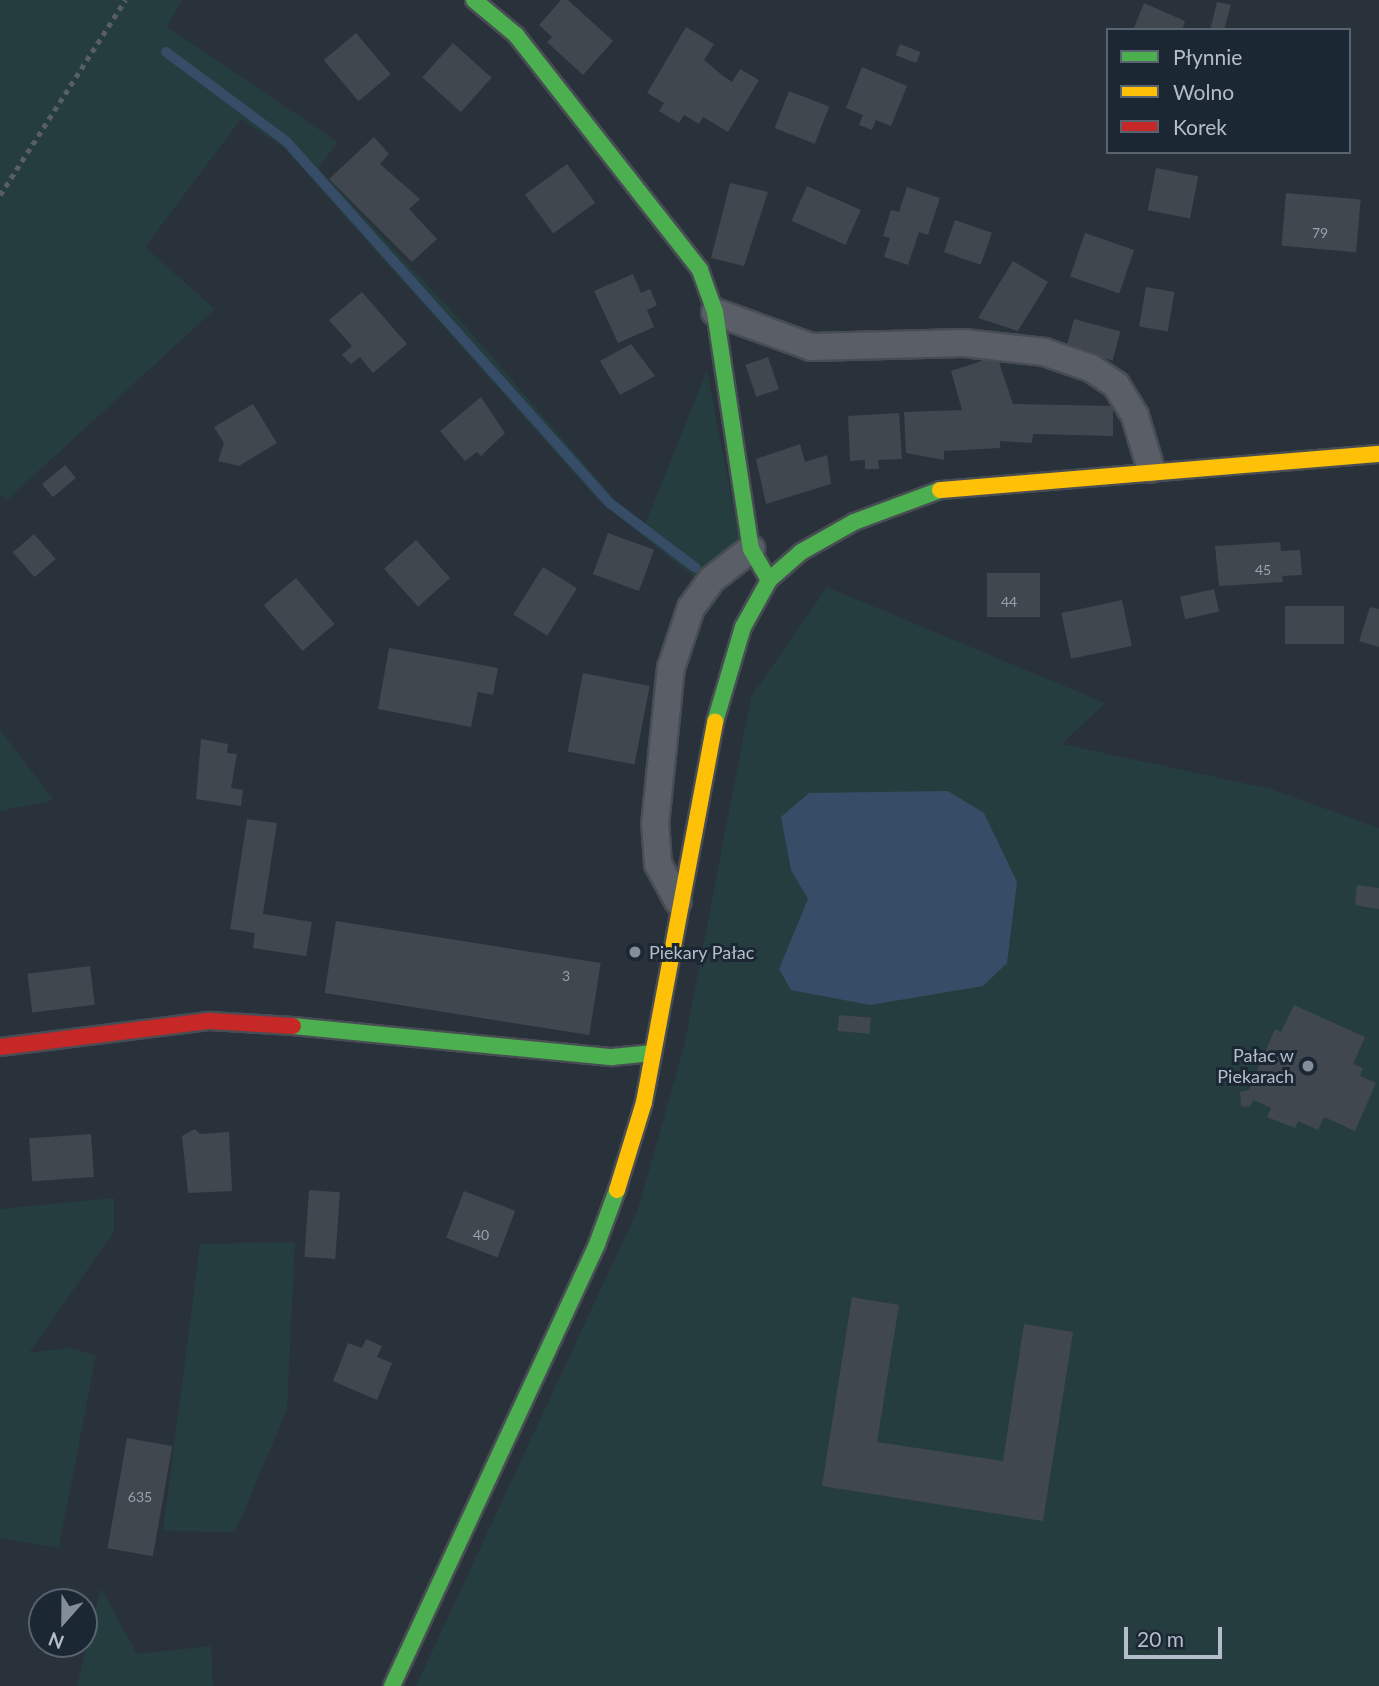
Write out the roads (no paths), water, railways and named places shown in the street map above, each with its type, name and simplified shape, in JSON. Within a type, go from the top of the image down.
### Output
[{"type":"street","points":[[474,0],[516,35],[699,270],[715,312],[751,549],[769,580]]},
{"type":"street","points":[[715,312],[811,347],[964,343],[1044,352],[1091,368],[1116,385],[1135,416],[1151,469]]},
{"type":"street","points":[[392,1686],[597,1244],[642,1115],[678,901],[728,671],[743,627],[769,580],[801,552],[897,502],[960,485],[1379,454]]},
{"type":"street","points":[[678,901],[658,864],[655,825],[671,668],[691,608],[711,580],[751,549]]},
{"type":"street","points":[[0,1046],[210,1021],[410,1034],[612,1056],[653,1053]]},
{"type":"water","points":[[948,791],[984,813],[1017,882],[1007,963],[983,986],[870,1005],[791,990],[779,969],[808,899],[791,870],[781,817],[809,793]]},
{"type":"waterway","points":[[166,52],[286,141],[611,504],[696,568]]},
{"type":"place","name":"Piekary Pałac","points":[[635,952]]},
{"type":"place","name":"Pałac w Piekarach","points":[[1308,1066]]}]
